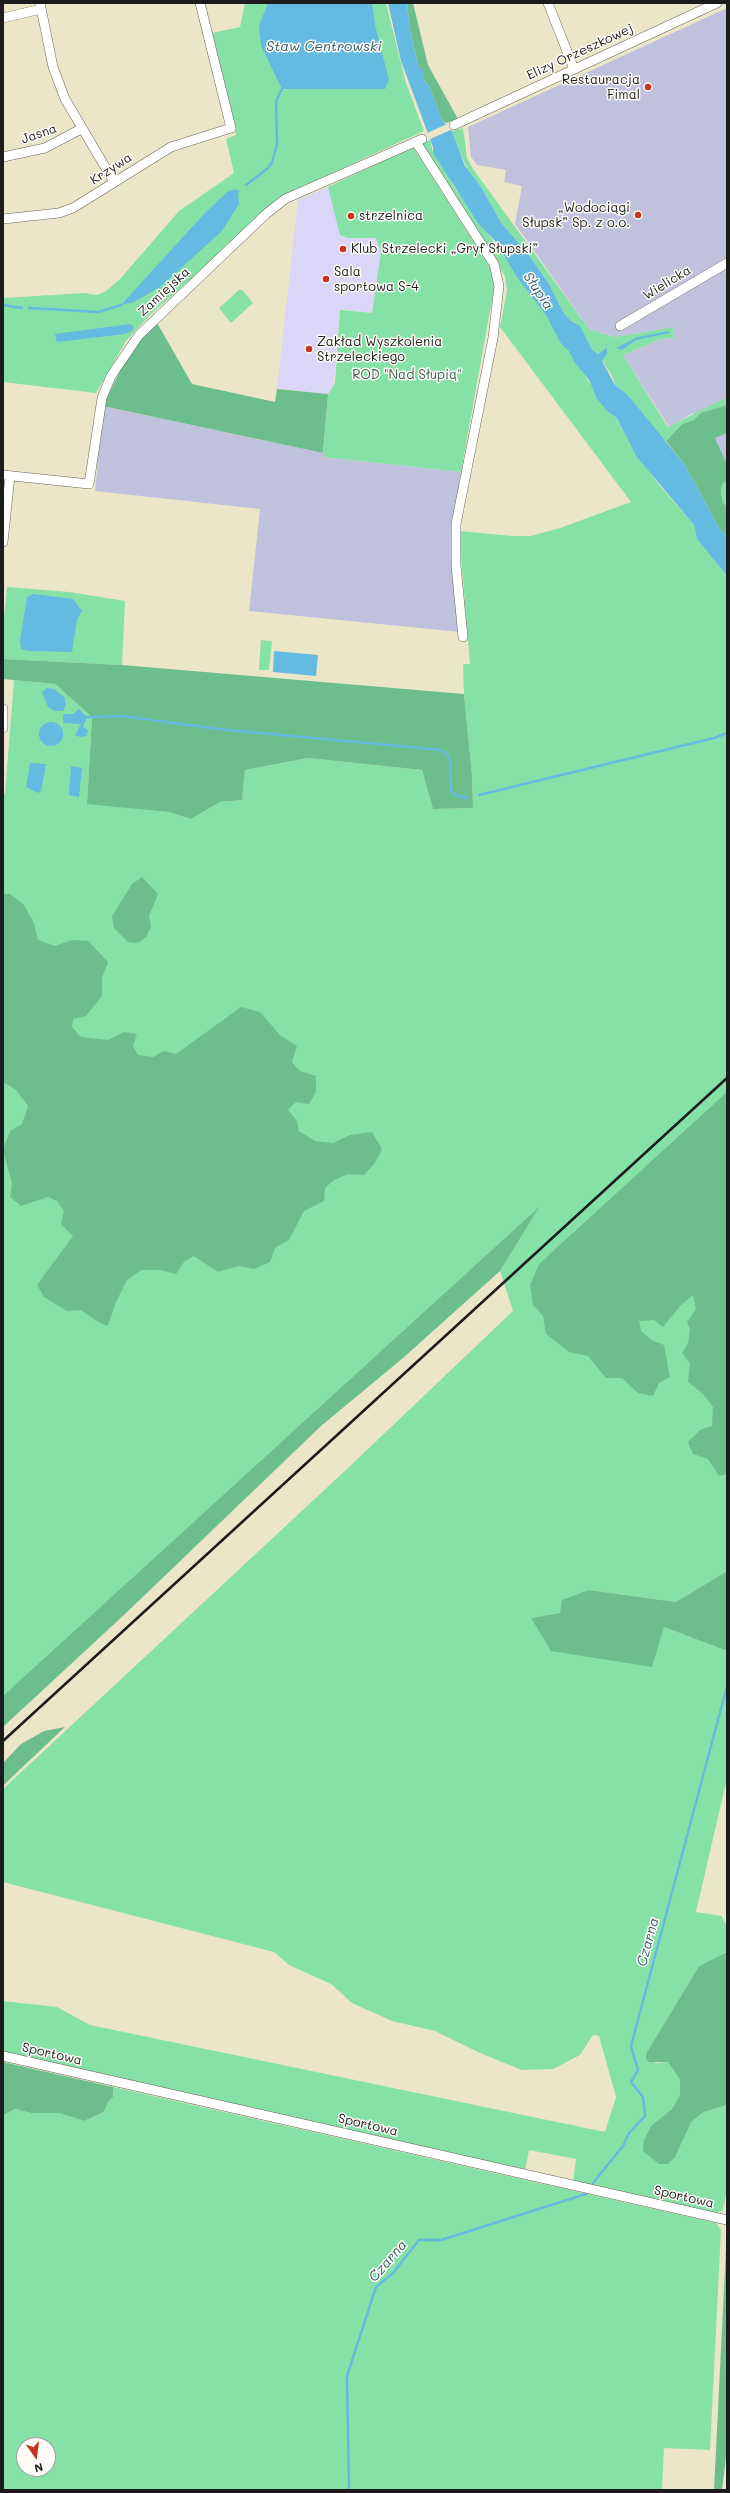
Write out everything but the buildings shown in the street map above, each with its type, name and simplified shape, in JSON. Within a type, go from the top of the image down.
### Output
[{"type":"street","name":"Krzywa","points":[[3,219],[59,213],[86,201],[171,147],[231,128],[200,3]]},
{"type":"street","points":[[548,3],[574,69]]},
{"type":"street","name":"Elizy Orzeszkowej","points":[[454,124],[717,3]]},
{"type":"street","points":[[3,18],[40,6],[58,82],[81,129],[114,182]]},
{"type":"street","name":"Jasna","points":[[3,157],[45,148],[81,129]]},
{"type":"street","name":"Zamiejska","points":[[6,475],[89,484],[102,398],[111,376],[139,334],[266,214],[285,199],[419,140],[494,264],[499,286],[493,338],[456,524],[456,566],[463,636]]},
{"type":"street","name":"Wielicka","points":[[620,326],[727,263]]},
{"type":"street","points":[[3,542],[6,475]]},
{"type":"street","points":[[3,709],[3,728]]},
{"type":"street","name":"Sportowa","points":[[3,2056],[727,2220]]},
{"type":"shaded area","points":[[727,8],[727,489],[693,413],[669,427],[623,355],[661,339],[674,338],[673,327],[615,337],[590,330],[515,224],[522,186],[504,182],[506,170],[477,165],[471,157],[468,127]]},
{"type":"shaded area","points":[[328,187],[341,235],[348,238],[376,238],[381,252],[372,313],[340,310],[334,383],[328,394],[277,389],[298,200]]},
{"type":"shaded area","points":[[103,406],[323,453],[323,457],[461,472],[452,530],[460,632],[249,611],[260,509],[95,491]]},
{"type":"green space","points":[[245,3],[386,3],[406,83],[424,131],[281,196],[208,264],[151,314],[126,341],[96,393],[3,382],[3,298],[85,293],[96,295],[105,292],[120,279],[179,211],[234,173],[226,139],[236,135],[212,33],[240,27]]},
{"type":"green space","points":[[407,3],[413,3],[428,65],[458,119],[446,123],[442,120],[429,86],[424,80],[424,74],[418,65],[410,30]]},
{"type":"green space","points":[[463,128],[467,158],[473,169],[590,330],[615,337],[673,327],[674,338],[661,339],[623,355],[668,427],[727,397],[727,405],[701,413],[694,420],[682,424],[666,441],[661,438],[627,394],[615,385],[613,378],[598,354],[592,350],[576,323],[570,320],[563,312],[549,284],[526,251],[502,224],[481,187],[468,170],[458,148],[452,131]]},
{"type":"green space","points":[[430,140],[433,153],[438,157],[454,187],[546,314],[561,344],[569,350],[608,412],[617,418],[633,450],[660,486],[694,525],[697,539],[727,576],[727,1571],[676,1602],[589,1590],[560,1613],[532,1618],[664,1627],[727,1651],[727,1778],[696,1912],[722,1916],[727,1927],[727,1952],[699,1966],[647,2052],[655,2063],[668,2062],[680,2080],[680,2095],[672,2109],[663,2117],[684,2135],[691,2122],[704,2112],[727,2105],[727,2189],[723,2210],[715,2214],[573,2182],[576,2159],[529,2150],[525,2171],[3,2056],[3,2001],[57,2007],[90,2025],[605,2132],[616,2097],[599,2036],[593,2035],[580,2055],[553,2069],[522,2070],[480,2053],[435,2031],[392,2021],[352,2003],[331,1984],[289,1965],[274,1952],[3,1882],[3,1789],[348,1468],[513,1311],[500,1271],[539,1207],[3,1697],[3,794],[5,794],[14,680],[55,684],[92,717],[87,803],[168,812],[191,819],[220,802],[242,800],[245,770],[308,758],[422,770],[433,809],[473,808],[472,774],[464,694],[463,664],[470,664],[459,531],[512,536],[531,536],[560,528],[631,502],[500,327],[507,291],[505,276],[420,144]]},
{"type":"green space","name":"ROD \"Nad Słupią\"","points":[[413,147],[491,269],[495,283],[461,472],[323,457],[328,394],[335,383],[340,310],[372,313],[381,252],[376,238],[348,238],[340,235],[328,187]]},
{"type":"green space","points":[[239,290],[242,290],[253,303],[231,323],[219,308]]},
{"type":"green space","points":[[156,321],[192,384],[275,402],[277,389],[328,394],[323,453],[103,406],[122,367],[140,337]]},
{"type":"green space","points":[[727,405],[727,433],[715,438],[727,465],[727,481],[722,484],[721,492],[723,503],[727,506],[727,536],[719,528],[685,465],[666,441],[682,424],[694,420],[701,413]]},
{"type":"green space","points":[[727,481],[727,506],[723,503],[721,492],[722,484]]},
{"type":"green space","points":[[7,587],[69,592],[125,601],[122,665],[3,659],[3,629]]},
{"type":"green space","points":[[261,640],[272,641],[269,670],[259,670]]},
{"type":"green space","points":[[3,659],[122,665],[464,694],[472,774],[473,808],[433,809],[422,770],[308,758],[245,770],[242,800],[220,802],[191,819],[168,812],[87,804],[92,717],[55,684],[3,679]]},
{"type":"green space","points":[[142,877],[158,894],[149,916],[151,927],[146,937],[138,943],[128,942],[114,928],[112,916],[132,884]]},
{"type":"green space","points":[[3,894],[10,894],[24,905],[34,923],[38,940],[55,946],[72,940],[88,941],[108,962],[102,978],[102,996],[86,1016],[73,1019],[72,1027],[81,1037],[108,1040],[124,1032],[137,1034],[133,1046],[138,1055],[153,1057],[164,1051],[176,1054],[241,1007],[260,1012],[280,1035],[297,1046],[292,1062],[300,1071],[316,1076],[316,1092],[309,1104],[296,1102],[288,1110],[297,1121],[299,1131],[315,1141],[333,1143],[350,1135],[372,1132],[382,1149],[375,1163],[364,1175],[348,1174],[334,1180],[325,1188],[324,1201],[304,1211],[289,1240],[275,1248],[270,1262],[254,1269],[239,1266],[218,1272],[194,1256],[184,1262],[176,1274],[160,1270],[141,1270],[127,1280],[116,1302],[108,1326],[98,1322],[81,1310],[67,1311],[44,1297],[37,1285],[73,1236],[61,1224],[64,1211],[57,1201],[48,1197],[21,1206],[10,1197],[12,1184],[3,1150],[10,1131],[22,1124],[28,1106],[16,1090],[3,1082]]},
{"type":"green space","points":[[727,1092],[727,1474],[719,1476],[708,1459],[693,1454],[688,1442],[700,1430],[712,1426],[713,1407],[703,1394],[688,1382],[690,1363],[682,1353],[688,1343],[690,1329],[687,1322],[696,1309],[693,1295],[681,1305],[663,1327],[654,1320],[639,1321],[641,1331],[653,1341],[664,1345],[670,1377],[659,1383],[653,1396],[638,1393],[622,1378],[606,1378],[588,1356],[569,1352],[546,1334],[543,1316],[533,1305],[530,1285],[539,1264]]},
{"type":"green space","points":[[540,1206],[500,1271],[403,1358],[321,1426],[125,1614],[3,1727],[3,1696]]},
{"type":"green space","points":[[727,1571],[727,1651],[664,1627],[652,1667],[551,1651],[531,1618],[560,1613],[562,1600],[589,1590],[676,1602]]},
{"type":"green space","points":[[65,1727],[3,1786],[3,1763],[21,1744],[44,1731]]},
{"type":"green space","points":[[727,1952],[727,2105],[704,2112],[691,2122],[675,2157],[668,2164],[659,2164],[643,2151],[644,2140],[651,2126],[672,2109],[680,2095],[680,2080],[668,2062],[649,2062],[646,2058],[647,2052],[699,1966]]},
{"type":"green space","points":[[3,2062],[113,2087],[113,2097],[108,2102],[104,2112],[84,2121],[59,2113],[31,2113],[15,2109],[3,2115]]},
{"type":"green space","points":[[113,2087],[716,2223],[721,2230],[710,2450],[664,2448],[662,2490],[3,2490],[3,2115],[15,2109],[31,2113],[59,2113],[84,2121],[104,2112],[108,2102],[113,2097]]},
{"type":"green space","points":[[727,2228],[727,2449],[722,2490],[714,2490]]},
{"type":"water","name":"Staw Centrowski","points":[[268,3],[372,3],[375,25],[389,80],[385,89],[282,89],[261,46],[259,26]]},
{"type":"water","name":"Słupia","points":[[388,3],[407,3],[410,30],[418,65],[424,72],[424,80],[429,86],[442,120],[452,131],[465,166],[481,187],[502,224],[526,251],[549,284],[563,312],[570,320],[580,326],[592,350],[598,354],[607,348],[607,354],[602,361],[615,385],[627,394],[685,465],[719,528],[727,536],[727,576],[697,539],[694,525],[636,456],[617,418],[608,412],[597,399],[589,380],[575,363],[569,351],[561,344],[546,315],[517,277],[495,241],[478,223],[433,153],[433,147],[401,61]]},
{"type":"water","points":[[235,189],[240,191],[238,193],[239,204],[222,231],[160,287],[134,302],[121,305],[204,214],[227,192]]},
{"type":"water","points":[[131,324],[134,327],[133,330],[125,334],[57,342],[55,334]]},
{"type":"water","points":[[669,331],[670,333],[636,340],[622,350],[616,348],[637,337]]},
{"type":"water","points":[[33,594],[73,599],[82,611],[77,619],[72,652],[29,651],[21,649],[20,640],[27,597]]},
{"type":"water","points":[[274,651],[318,655],[316,676],[273,672]]},
{"type":"water","points":[[47,688],[54,689],[64,697],[66,704],[63,711],[55,711],[48,707],[42,692]]},
{"type":"water","points":[[79,709],[87,717],[83,727],[88,730],[86,736],[80,737],[75,735],[81,724],[63,723],[63,714],[73,714]]},
{"type":"water","points":[[51,722],[60,725],[63,734],[60,743],[51,746],[42,743],[39,734],[42,725]]},
{"type":"water","points":[[30,763],[46,764],[41,791],[38,793],[26,787]]},
{"type":"water","points":[[71,766],[82,768],[79,797],[69,795]]},
{"type":"pier","points":[[449,123],[453,129],[428,140],[425,134]]},
{"type":"waterway","points":[[246,185],[268,168],[272,162],[277,144],[276,101],[282,89]]},
{"type":"waterway","points":[[3,305],[22,308]]},
{"type":"waterway","points":[[29,308],[98,312],[121,305]]},
{"type":"waterway","points":[[87,717],[122,716],[218,729],[441,750],[447,754],[450,761],[451,790],[454,795],[466,798]]},
{"type":"waterway","points":[[479,795],[714,738],[727,733]]},
{"type":"waterway","name":"Czarna","points":[[593,2183],[623,2146],[629,2133],[645,2116],[643,2097],[631,2082],[638,2070],[631,2046],[727,1686]]},
{"type":"waterway","name":"Czarna","points":[[349,2490],[347,2376],[376,2287],[393,2273],[419,2240],[441,2240],[586,2194]]},
{"type":"railway","points":[[3,1741],[727,1078]]},
{"type":"place","name":"Restauracja Fimal","points":[[648,87]]},
{"type":"place","name":"„Wodociągi Słupsk” Sp. z o.o.","points":[[638,215]]},
{"type":"place","name":"strzelnica","points":[[351,216]]},
{"type":"place","name":"Klub Strzelecki „Gryf Słupski”","points":[[343,249]]},
{"type":"place","name":"Sala sportowa S-4","points":[[326,279]]},
{"type":"place","name":"Zakład Wyszkolenia Strzeleckiego","points":[[309,349]]}]
